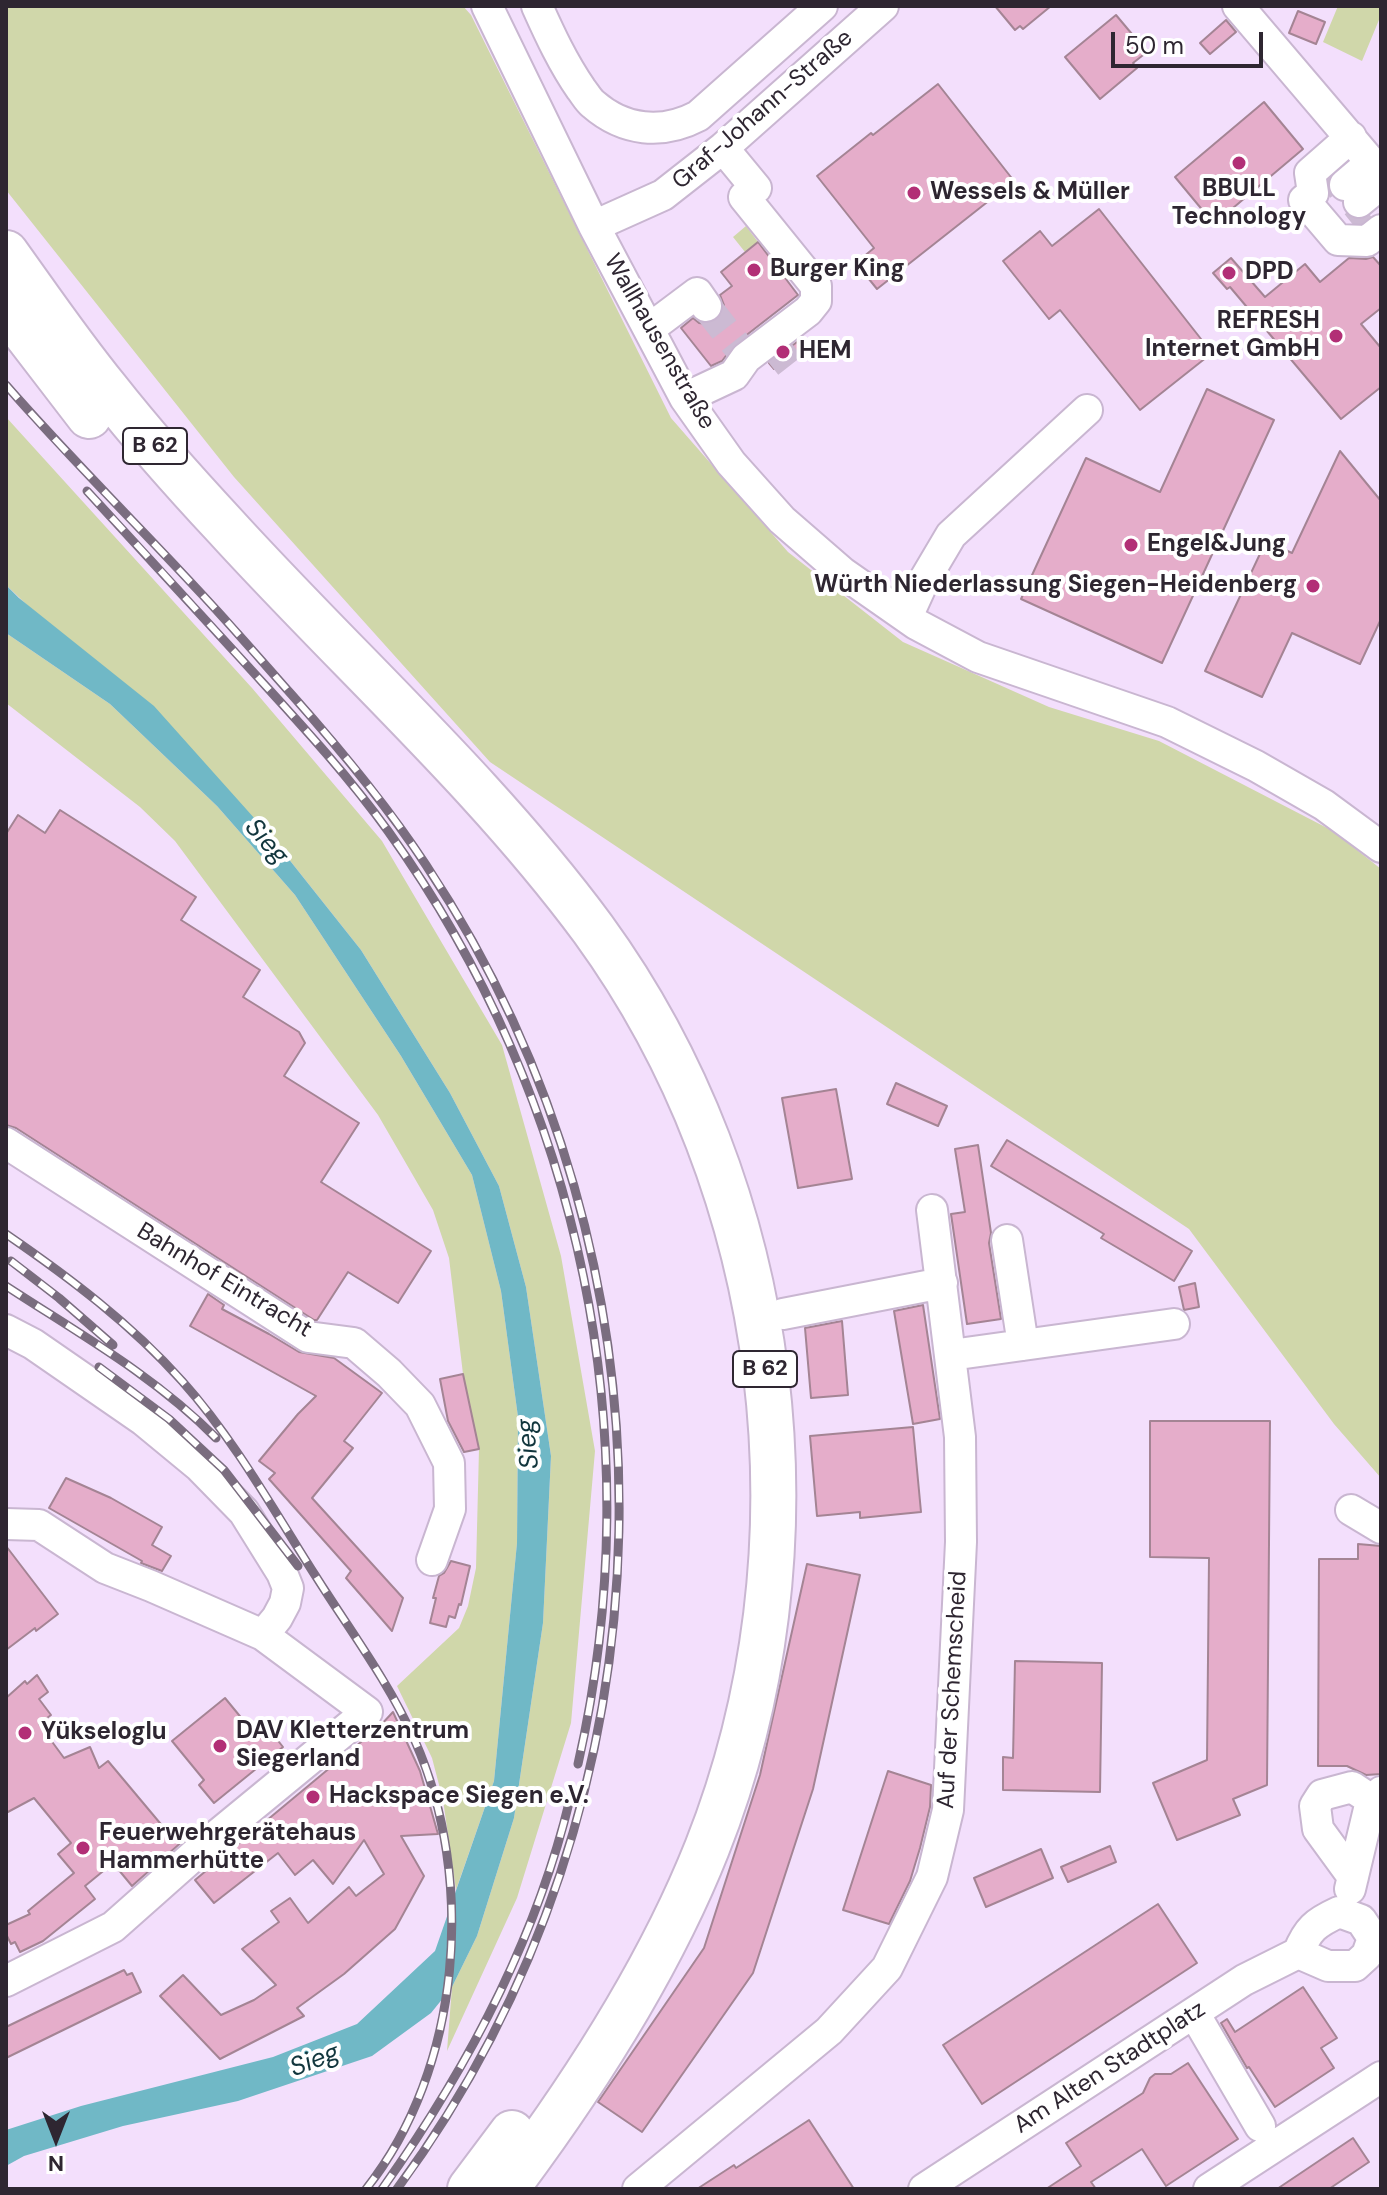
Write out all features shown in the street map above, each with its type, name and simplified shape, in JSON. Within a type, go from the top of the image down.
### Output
[{"type":"highway","name":"B 62","points":[[6,253],[106,389],[225,527],[310,637],[546,916],[572,951],[633,1049],[659,1102],[687,1168],[717,1265],[738,1379],[745,1495],[742,1567],[729,1668],[716,1725],[681,1835],[625,1953],[559,2064],[470,2189]]},
{"type":"highway","name":"B 62","points":[[6,308],[97,426],[204,548],[442,752],[560,886],[596,934],[659,1036],[714,1159],[745,1259],[767,1376],[774,1495],[769,1585],[757,1673],[744,1732],[708,1846],[658,1954],[583,2079],[506,2189]]},
{"type":"street","name":"Wallhausenstraße","points":[[487,6],[594,226],[685,398],[731,463],[782,520],[843,573],[907,617],[978,657],[1167,722],[1256,766],[1324,805],[1381,847]]},
{"type":"street","points":[[537,6],[567,69],[592,103],[615,119],[661,129],[682,124],[706,110],[822,6]]},
{"type":"street","name":"Graf-Johann-Straße","points":[[594,226],[663,195],[723,148],[883,6]]},
{"type":"street","points":[[1238,6],[1351,195]]},
{"type":"street","points":[[685,398],[760,354],[816,301],[816,286],[723,148]]},
{"type":"street","points":[[649,329],[697,293],[706,306]]},
{"type":"street","points":[[907,617],[951,535],[1087,410]]},
{"type":"street","name":"Bahnhof Eintracht","points":[[6,1143],[308,1337],[354,1343],[389,1373],[420,1405],[449,1463],[450,1509],[432,1560]]},
{"type":"street","name":"Auf der Schemscheid","points":[[638,2189],[829,2031],[887,1968],[932,1877],[948,1810],[961,1542],[960,1437],[932,1210]]},
{"type":"street","points":[[1007,1240],[1023,1345]]},
{"type":"street","points":[[783,1314],[942,1283]]},
{"type":"street","points":[[951,1355],[1174,1324]]},
{"type":"street","points":[[6,1330],[44,1350],[143,1420],[200,1467],[244,1512],[288,1588],[285,1603],[263,1635]]},
{"type":"street","points":[[1351,1510],[1381,1528]]},
{"type":"street","points":[[6,1524],[39,1525],[105,1568],[263,1635],[367,1712],[210,1841],[113,1927],[6,1981]]},
{"type":"street","points":[[1298,1953],[1328,1966],[1355,1966],[1367,1955],[1373,1938],[1361,1920],[1345,1914],[1353,1877],[1362,1831],[1377,1797],[1352,1787],[1322,1795],[1315,1806],[1318,1829],[1353,1877]]},
{"type":"street","name":"Am Alten Stadtplatz","points":[[924,2189],[1244,1980],[1298,1953],[1306,1935],[1318,1921],[1339,1912],[1345,1914]]},
{"type":"street","points":[[1194,2013],[1260,2126]]},
{"type":"street","points":[[1209,2189],[1381,2077]]},
{"type":"shaded area","points":[[6,6],[463,6],[471,15],[671,418],[788,552],[903,642],[1049,707],[1159,741],[1333,831],[1381,869],[1381,1478],[1334,1424],[1189,1229],[490,762],[234,477],[6,190]]},
{"type":"shaded area","points":[[1338,6],[1381,6],[1381,15],[1362,61],[1323,42]]},
{"type":"shaded area","points":[[746,226],[758,242],[745,252],[733,237]]},
{"type":"shaded area","points":[[6,417],[252,688],[382,841],[502,1045],[561,1256],[595,1451],[571,1723],[517,1898],[447,2051],[452,1987],[477,1936],[514,1818],[543,1623],[551,1456],[526,1287],[499,1186],[450,1093],[361,950],[272,838],[6,585]]},
{"type":"shaded area","points":[[6,633],[110,704],[217,806],[295,895],[401,1056],[472,1175],[501,1291],[518,1417],[517,1543],[494,1781],[456,1890],[443,1800],[432,1758],[397,1686],[459,1628],[468,1606],[476,1568],[479,1449],[463,1374],[449,1258],[433,1210],[378,1115],[175,841],[140,807],[6,703]]},
{"type":"water","name":"Sieg","points":[[6,585],[154,706],[272,838],[361,950],[450,1093],[499,1186],[526,1287],[551,1456],[543,1623],[514,1818],[477,1936],[452,1987],[431,2013],[372,2056],[238,2101],[123,2126],[24,2156],[6,2166],[6,2130],[81,2106],[273,2057],[357,2024],[435,1951],[494,1781],[517,1543],[518,1417],[501,1291],[472,1175],[401,1056],[295,895],[217,806],[110,704],[6,633]]},
{"type":"building","points":[[995,6],[1051,6],[1023,29],[1020,26],[1015,30]]},
{"type":"building","points":[[1298,11],[1325,22],[1316,44],[1289,33]]},
{"type":"building","points":[[1116,15],[1147,52],[1133,63],[1137,68],[1100,99],[1065,57]]},
{"type":"building","points":[[1226,20],[1236,32],[1210,54],[1200,43]]},
{"type":"building","name":"Wessels & Müller","points":[[938,84],[1014,181],[877,289],[856,263],[874,248],[817,176]]},
{"type":"building","name":"BBULL Technology","points":[[1264,102],[1303,149],[1214,224],[1175,177]]},
{"type":"building","points":[[1099,209],[1212,353],[1140,410],[1060,310],[1049,319],[1003,261],[1040,231],[1052,246]]},
{"type":"building","points":[[758,242],[798,295],[735,344],[722,361],[711,366],[681,328],[693,318],[707,324],[717,320],[723,313],[724,305],[720,295],[732,286],[721,272]]},
{"type":"building","points":[[1373,257],[1381,266],[1381,308],[1361,324],[1381,348],[1381,387],[1341,419],[1230,287],[1227,289],[1213,273],[1231,258],[1265,297],[1305,264],[1320,282],[1349,258]]},
{"type":"building","points":[[797,342],[802,348],[774,369],[769,363]]},
{"type":"building","name":"Engel&Jung","points":[[1207,389],[1274,420],[1162,663],[1021,599],[1086,458],[1160,492]]},
{"type":"building","name":"Würth Niederlassung Siegen-Heidenberg","points":[[1340,451],[1381,501],[1381,619],[1360,664],[1292,633],[1262,697],[1205,671],[1266,541],[1292,553]]},
{"type":"building","points":[[60,810],[196,897],[181,920],[260,970],[243,997],[299,1032],[305,1043],[284,1076],[359,1123],[321,1182],[431,1251],[398,1303],[348,1272],[317,1320],[314,1320],[16,1128],[6,1125],[6,834],[18,815],[45,833]]},
{"type":"building","points":[[896,1083],[947,1106],[938,1126],[887,1104]]},
{"type":"building","points":[[836,1089],[852,1179],[798,1188],[782,1098]]},
{"type":"building","points":[[1007,1140],[1192,1251],[1174,1281],[1101,1238],[1104,1234],[991,1166]]},
{"type":"building","points":[[978,1145],[1001,1319],[967,1324],[951,1214],[965,1212],[955,1149]]},
{"type":"building","points":[[1195,1283],[1199,1307],[1184,1310],[1179,1287]]},
{"type":"building","points":[[208,1294],[224,1305],[222,1309],[299,1352],[334,1358],[382,1393],[344,1441],[353,1448],[312,1498],[403,1598],[392,1631],[346,1578],[351,1571],[269,1479],[275,1473],[259,1461],[316,1396],[190,1326]]},
{"type":"building","points":[[923,1305],[940,1419],[913,1424],[894,1311]]},
{"type":"building","points":[[842,1321],[848,1395],[811,1398],[805,1328]]},
{"type":"building","points":[[463,1374],[479,1449],[464,1452],[448,1421],[440,1379]]},
{"type":"building","points":[[1150,1421],[1270,1421],[1267,1785],[1233,1799],[1240,1815],[1177,1840],[1153,1783],[1207,1760],[1209,1558],[1150,1557]]},
{"type":"building","points":[[913,1427],[921,1512],[860,1518],[860,1512],[817,1516],[810,1436]]},
{"type":"building","points":[[66,1478],[111,1498],[162,1527],[152,1545],[171,1556],[162,1571],[141,1563],[49,1508]]},
{"type":"building","points":[[1358,1544],[1381,1546],[1381,1774],[1366,1775],[1347,1766],[1318,1766],[1319,1559],[1358,1559]]},
{"type":"building","points":[[6,1546],[58,1614],[6,1650]]},
{"type":"building","points":[[451,1561],[470,1566],[461,1605],[455,1618],[449,1616],[446,1627],[430,1623],[439,1576]]},
{"type":"building","points":[[807,1564],[860,1575],[813,1789],[753,1973],[642,2132],[598,2102],[704,1948],[760,1775]]},
{"type":"building","points":[[1015,1661],[1102,1663],[1100,1792],[1003,1790],[1003,1757],[1013,1758]]},
{"type":"building","points":[[37,1675],[48,1692],[39,1699],[51,1715],[39,1724],[64,1758],[90,1747],[99,1768],[108,1761],[170,1835],[178,1830],[185,1839],[132,1886],[113,1863],[85,1886],[95,1899],[43,1941],[20,1952],[15,1942],[11,1944],[6,1925],[30,1914],[28,1911],[74,1873],[58,1854],[71,1843],[34,1798],[6,1813],[6,1698]]},
{"type":"building","name":"DAV Kletterzentrum Siegerland","points":[[225,1698],[257,1737],[268,1728],[283,1747],[214,1803],[199,1785],[204,1780],[172,1741]]},
{"type":"building","points":[[393,1712],[420,1771],[438,1834],[401,1836],[424,1876],[395,1929],[344,1974],[297,2008],[304,2016],[220,2059],[160,1996],[183,1975],[221,2015],[254,2000],[276,1985],[242,1949],[279,1922],[271,1911],[290,1898],[308,1923],[349,1887],[356,1896],[384,1874],[364,1840],[333,1884],[313,1860],[295,1875],[278,1853],[214,1903],[195,1880]]},
{"type":"building","points":[[888,1771],[931,1785],[930,1807],[920,1848],[910,1881],[889,1924],[843,1910]]},
{"type":"building","points":[[1110,1846],[1116,1862],[1068,1882],[1061,1867]]},
{"type":"building","points":[[1041,1849],[1053,1878],[986,1907],[974,1878]]},
{"type":"building","points":[[1158,1904],[1197,1963],[982,2104],[943,2045]]},
{"type":"building","points":[[124,1970],[127,1975],[132,1973],[141,1992],[6,2058],[6,2027]]},
{"type":"building","points":[[1303,1987],[1337,2038],[1321,2048],[1334,2068],[1275,2107],[1247,2068],[1221,2023],[1227,2019],[1235,2032]]},
{"type":"building","points":[[1188,2063],[1238,2139],[1166,2186],[1142,2149],[1091,2182],[1096,2189],[1046,2189],[1081,2166],[1066,2143],[1143,2093],[1155,2074],[1171,2074]]},
{"type":"building","points":[[809,2120],[854,2189],[697,2189],[734,2165],[736,2168]]},
{"type":"building","points":[[1353,2138],[1369,2162],[1329,2189],[1277,2189]]},
{"type":"tunnel","points":[[1321,186],[1336,174]]},
{"type":"tunnel","points":[[1354,226],[1369,214]]},
{"type":"tunnel","points":[[706,306],[742,352]]},
{"type":"tunnel","points":[[769,363],[797,341]]},
{"type":"railway","points":[[6,385],[256,655],[345,756],[411,842],[513,1021],[574,1186],[609,1358],[619,1532],[602,1705],[560,1874],[492,2037],[397,2189]]},
{"type":"railway","points":[[87,491],[299,723],[371,808],[455,935],[510,1045],[553,1159],[584,1277],[602,1397],[607,1519],[599,1642],[578,1764]]},
{"type":"railway","points":[[6,1234],[120,1321],[162,1360],[201,1403],[252,1475],[368,1656],[415,1741],[434,1795],[447,1852],[452,1911],[449,1971],[440,2030],[423,2087],[398,2141],[366,2189]]},
{"type":"railway","points":[[11,1261],[113,1345]]},
{"type":"railway","points":[[6,1286],[142,1375],[216,1438]]},
{"type":"railway","points":[[99,1367],[169,1419],[224,1470],[298,1566]]},
{"type":"railway","points":[[382,2189],[442,2098],[495,2003],[538,1903],[570,1799]]},
{"type":"place","name":"BBULL Technology","points":[[1239,163]]},
{"type":"place","name":"Wessels & Müller","points":[[914,193]]},
{"type":"place","name":"Burger King","points":[[754,270]]},
{"type":"place","name":"DPD","points":[[1229,273]]},
{"type":"place","name":"REFRESH Internet GmbH","points":[[1336,336]]},
{"type":"place","name":"HEM","points":[[783,352]]},
{"type":"place","name":"Engel&Jung","points":[[1131,545]]},
{"type":"place","name":"Würth Niederlassung Siegen-Heidenberg","points":[[1313,586]]},
{"type":"place","name":"Yükseloglu","points":[[25,1733]]},
{"type":"place","name":"DAV Kletterzentrum Siegerland","points":[[220,1746]]},
{"type":"place","name":"Hackspace Siegen e.V.","points":[[313,1797]]},
{"type":"place","name":"Feuerwehrgerätehaus Hammerhütte","points":[[83,1848]]}]
